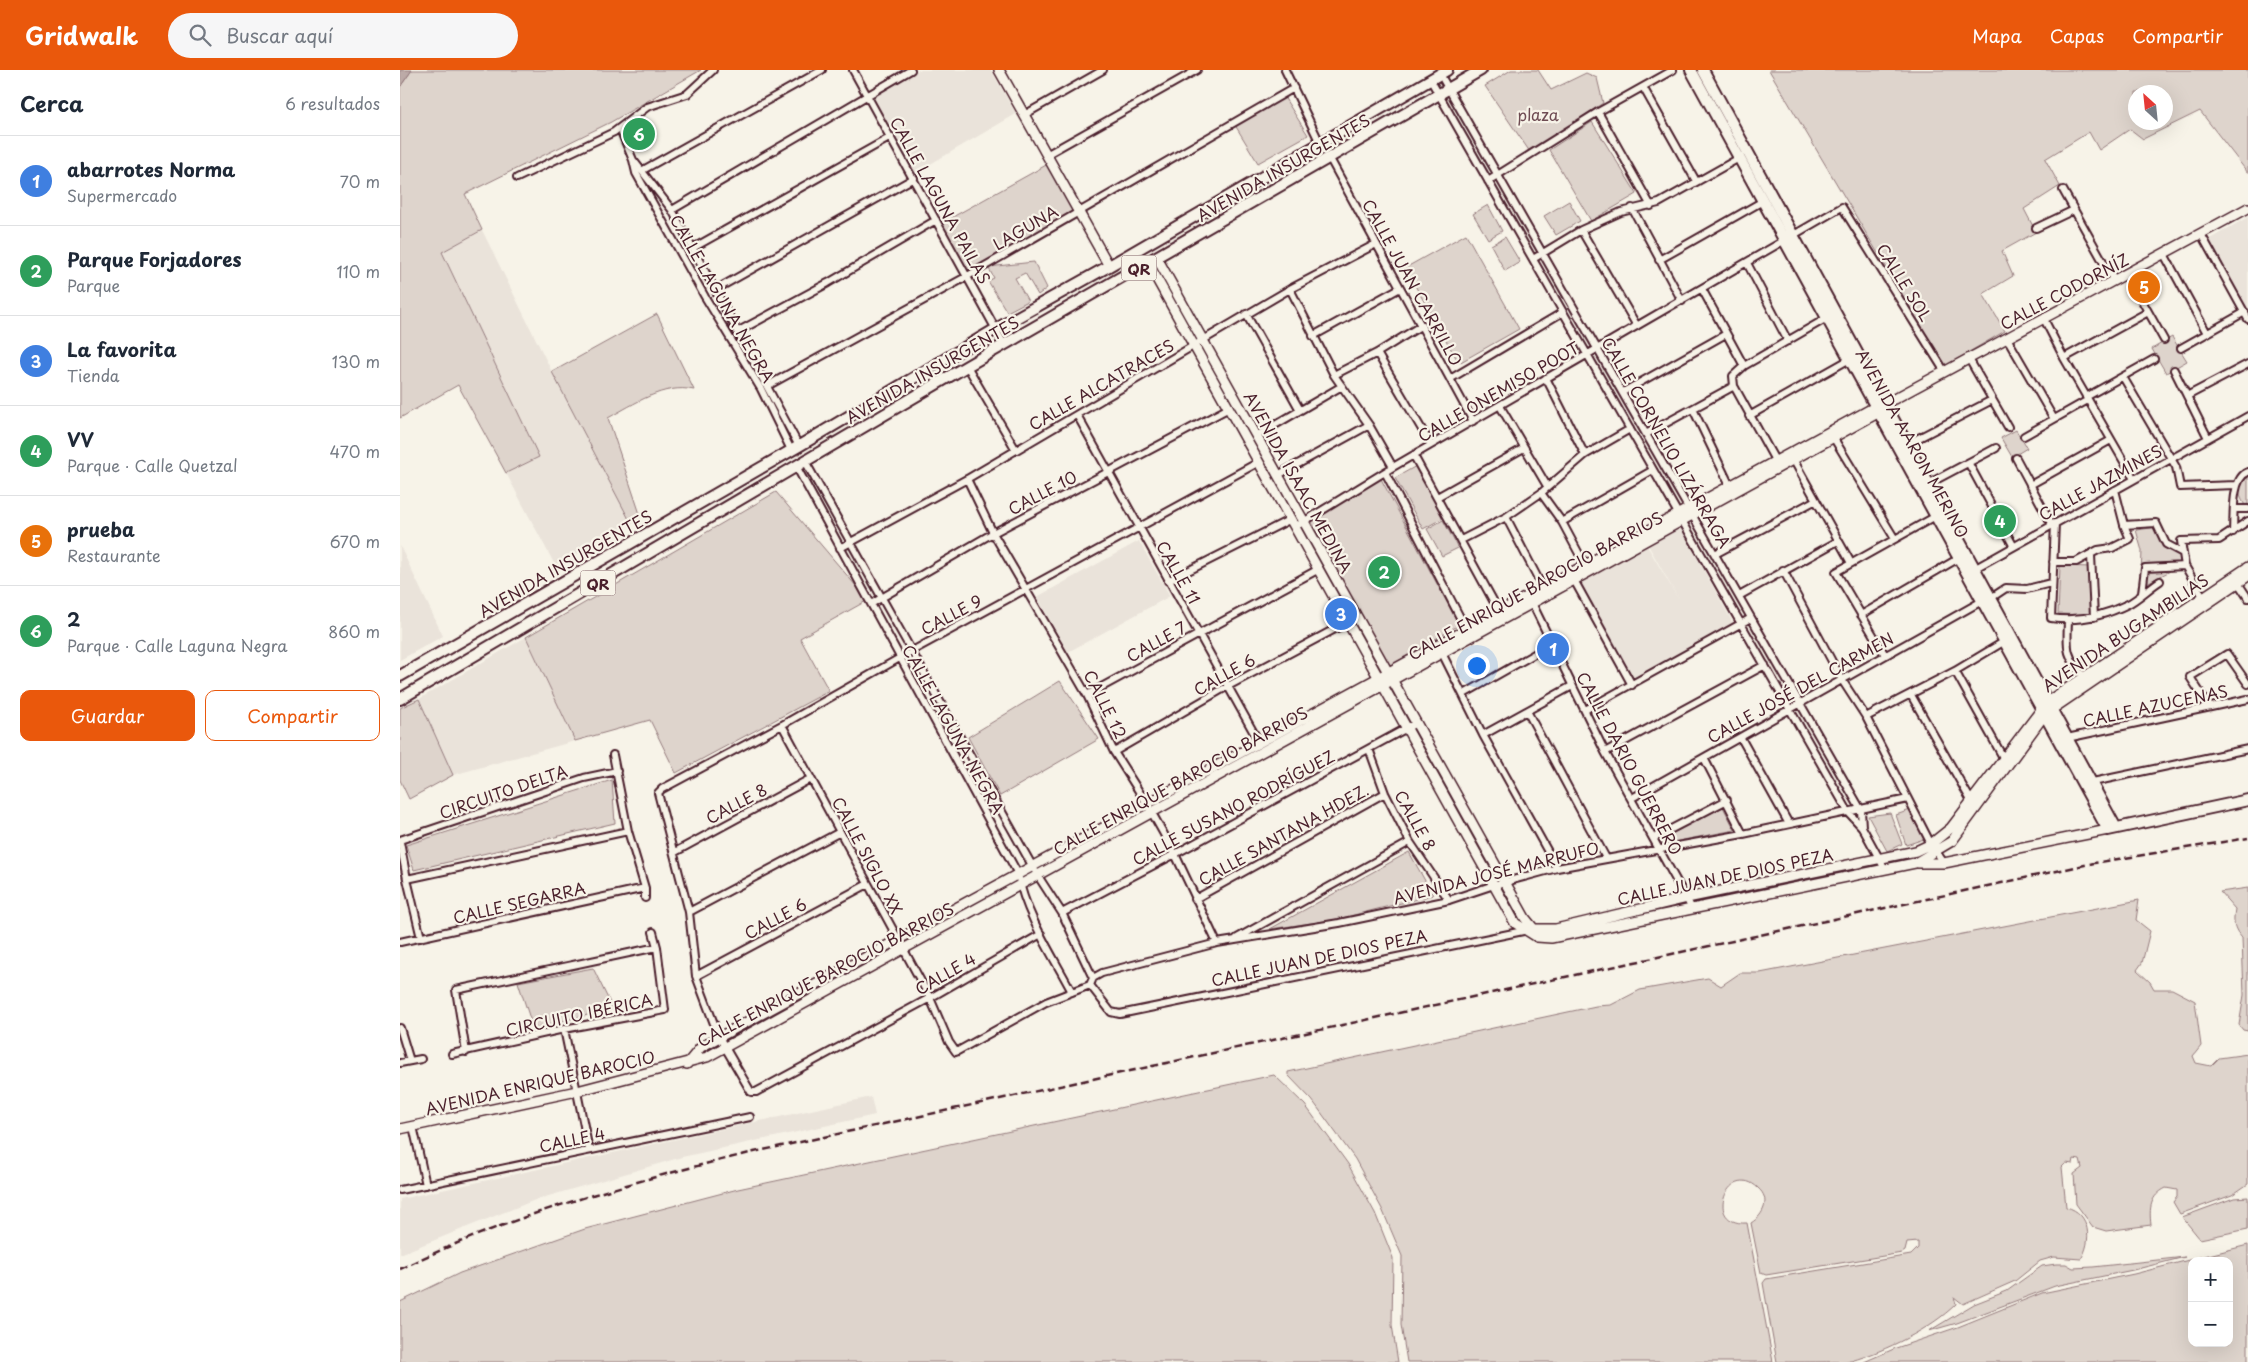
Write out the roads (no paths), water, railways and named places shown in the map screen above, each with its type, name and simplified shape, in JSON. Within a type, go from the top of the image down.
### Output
[{"type":"main road","name":"AVENIDA INSURGENTES","points":[[400,699],[1004,344],[1481,70]]},
{"type":"main road","name":"AVENIDA AARON MERINO","points":[[1691,70],[1744,155],[1763,201],[1789,238],[1827,318],[1850,359],[1907,444],[1986,599],[2112,829]]},
{"type":"main road","name":"AVENIDA AARON MERINO","points":[[1703,70],[1744,155],[1881,407],[1936,516],[1959,558],[1971,570]]},
{"type":"main road","name":"AVENIDA INSURGENTES","points":[[400,674],[629,544],[996,329],[1109,266],[1444,72]]},
{"type":"main road","points":[[1220,201],[1229,216]]},
{"type":"main road","points":[[721,490],[729,505]]},
{"type":"main road","points":[[629,544],[638,560]]},
{"type":"main road","name":"AVENIDA AARON MERINO","points":[[1986,599],[2005,641],[2046,708],[2067,738],[2088,783]]},
{"type":"main road","name":"CALLE JUAN DE DIOS PEZA","points":[[2112,829],[2248,800]]},
{"type":"street","points":[[517,178],[620,129],[647,107],[687,94],[713,70]]},
{"type":"street","points":[[643,170],[822,70]]},
{"type":"street","name":"CALLE LAGUNA PAILAS","points":[[853,70],[1004,344]]},
{"type":"street","points":[[672,210],[911,70]]},
{"type":"street","points":[[1024,115],[1103,70]]},
{"type":"street","points":[[1046,155],[1197,70]]},
{"type":"street","points":[[1284,70],[1320,143]]},
{"type":"street","points":[[1488,181],[1598,112],[1673,70]]},
{"type":"street","points":[[1002,71],[1024,115],[1109,266]]},
{"type":"street","name":"CALLE CORNELIO LIZÁRRAGA","points":[[1444,72],[1449,88],[1861,810],[1862,827]]},
{"type":"street","name":"CALLE CORNELIO LIZÁRRAGA","points":[[1430,79],[1849,813],[1862,827],[1885,869]]},
{"type":"street","points":[[1642,86],[1696,182]]},
{"type":"street","name":"LAGUNA","points":[[767,386],[966,277],[1294,88]]},
{"type":"street","points":[[1598,112],[1651,206]]},
{"type":"street","name":"CALLE LAGUNA NEGRA","points":[[620,129],[634,160],[636,173],[705,297],[795,448]]},
{"type":"street","points":[[694,248],[891,137]]},
{"type":"street","points":[[1533,259],[1581,230],[1632,208],[1651,206],[1744,155]]},
{"type":"street","name":"CALLE JUAN CARRILLO","points":[[1329,157],[1473,421]]},
{"type":"street","name":"CALLE LAGUNA NEGRA","points":[[634,160],[672,210],[694,248],[767,386],[795,448]]},
{"type":"street","points":[[715,290],[914,178]]},
{"type":"street","points":[[2063,190],[2114,281]]},
{"type":"street","points":[[1659,260],[1763,201]]},
{"type":"street","name":"CALLE ONEMISO POOT","points":[[1293,523],[1304,522],[1393,467],[1842,207]]},
{"type":"street","name":"CALLE SOL","points":[[1842,207],[1945,372]]},
{"type":"street","points":[[1632,208],[1682,301]]},
{"type":"street","name":"CALLE CODORNÍZ","points":[[1881,407],[2248,208]]},
{"type":"street","points":[[2036,228],[2074,210]]},
{"type":"street","points":[[737,332],[828,283],[936,220]]},
{"type":"street","points":[[1581,230],[1637,326]]},
{"type":"street","points":[[2181,348],[2207,333],[2246,316],[2201,234]]},
{"type":"street","name":"CALLE ALCATRACES","points":[[840,548],[967,480],[1202,339],[1290,289],[1376,244]]},
{"type":"street","points":[[2164,254],[2207,333]]},
{"type":"street","name":"AVENIDA ISAAC MEDINA","points":[[1153,260],[1202,339],[1525,918],[1534,929]]},
{"type":"street","name":"AVENIDA ISAAC MEDINA","points":[[1153,260],[1194,345],[1494,885],[1516,923],[1524,931]]},
{"type":"street","points":[[1747,263],[1788,341]]},
{"type":"street","points":[[2127,274],[2164,340]]},
{"type":"street","points":[[1313,336],[1400,288]]},
{"type":"street","points":[[1290,289],[1334,375],[1369,425],[1393,467]]},
{"type":"street","points":[[1702,289],[1744,366]]},
{"type":"street","points":[[1450,379],[1563,312]]},
{"type":"street","points":[[2064,358],[2148,312]]},
{"type":"street","points":[[1246,314],[1300,410]]},
{"type":"street","points":[[1777,464],[1734,386],[1733,376],[1744,366],[1827,318]]},
{"type":"street","points":[[2044,318],[2064,358],[2134,479]]},
{"type":"street","points":[[1334,375],[1378,353],[1422,325]]},
{"type":"street","points":[[1622,392],[1726,334]]},
{"type":"street","points":[[2007,338],[2054,419]]},
{"type":"street","points":[[1378,353],[1431,445]]},
{"type":"street","points":[[1749,416],[1850,359]]},
{"type":"street","points":[[1969,359],[2008,427]]},
{"type":"street","points":[[2024,436],[2154,359]]},
{"type":"street","points":[[2187,396],[2248,364]]},
{"type":"street","points":[[967,366],[1016,450]]},
{"type":"street","points":[[2174,370],[2208,438]]},
{"type":"street","points":[[2123,377],[2176,467],[2180,487],[2236,485]]},
{"type":"street","points":[[1546,378],[1585,455]]},
{"type":"street","points":[[1256,436],[1342,386]]},
{"type":"street","points":[[1646,434],[1734,386]]},
{"type":"street","points":[[1907,444],[1992,400]]},
{"type":"street","points":[[1500,406],[1547,486]]},
{"type":"street","name":"CALLE ENRIQUE BAROCIO BARRIOS","points":[[687,1064],[726,1048],[1152,813],[1466,630],[1532,603],[1574,580],[1730,486],[1777,464],[1793,459],[1881,407]]},
{"type":"street","name":"CALLE ENRIQUE BAROCIO BARRIOS","points":[[1690,511],[1881,407]]},
{"type":"street","name":"CALLE 10","points":[[871,604],[993,534],[1229,408]]},
{"type":"street","points":[[1693,410],[1730,486]]},
{"type":"street","name":"CALLE 11","points":[[1077,415],[1259,742]]},
{"type":"street","name":"CALLE JAZMINES","points":[[1971,570],[2248,416]]},
{"type":"street","points":[[1278,475],[1369,425]]},
{"type":"street","points":[[1461,540],[1506,518],[1541,493],[1585,455],[1630,429]]},
{"type":"street","points":[[1833,437],[1895,539]]},
{"type":"street","points":[[2030,485],[2111,440]]},
{"type":"street","points":[[1437,497],[1524,448]]},
{"type":"street","points":[[1928,484],[1969,464],[1996,448]]},
{"type":"street","points":[[1414,456],[1501,615]]},
{"type":"street","points":[[2016,458],[2053,524],[2051,618],[2068,620],[2094,617],[2127,604],[2160,581]]},
{"type":"street","points":[[1793,459],[1851,563]]},
{"type":"street","name":"CALLE 9","points":[[675,852],[658,793],[662,789],[782,725],[912,651],[1259,462]]},
{"type":"street","name":"CALLE LAGUNA NEGRA","points":[[800,463],[850,542],[1038,876],[1062,913],[1093,978]]},
{"type":"street","name":"CALLE LAGUNA NEGRA","points":[[800,463],[840,548],[1018,874],[1020,886],[1041,934],[1072,992]]},
{"type":"street","points":[[1969,464],[2013,545]]},
{"type":"street","points":[[1562,522],[1653,470]]},
{"type":"street","points":[[1385,472],[1466,630]]},
{"type":"street","points":[[2233,532],[2236,485],[2240,478],[2248,472]]},
{"type":"street","name":"CALLE 12","points":[[967,480],[993,534],[1027,589],[1087,695],[1114,752],[1147,804],[1175,854],[1217,943]]},
{"type":"street","points":[[2053,562],[2076,562],[2098,550],[2112,548],[2130,539],[2124,525],[2115,490]]},
{"type":"street","points":[[1541,493],[1562,522],[1584,565]]},
{"type":"street","points":[[1715,554],[1816,500]]},
{"type":"street","points":[[2235,509],[2248,509]]},
{"type":"street","points":[[1885,656],[1836,572],[1936,516]]},
{"type":"street","name":"CALLE ENRIQUE BAROCIO BARRIOS","points":[[1390,676],[1442,653],[1543,588],[1584,565],[1680,517]]},
{"type":"street","points":[[1506,518],[1543,588]]},
{"type":"street","points":[[2205,601],[2185,566],[2181,552],[2181,541],[2219,540],[2248,521]]},
{"type":"street","points":[[1168,581],[1293,523]]},
{"type":"street","points":[[2124,525],[2156,523],[2166,544],[2181,552]]},
{"type":"street","points":[[1739,596],[1838,541]]},
{"type":"street","points":[[2091,555],[2094,617]]},
{"type":"street","points":[[1861,615],[1959,558]]},
{"type":"street","points":[[2142,593],[2145,568],[2185,566]]},
{"type":"street","name":"AVENIDA BUGAMBILIAS","points":[[1934,848],[1974,806],[2046,708],[2205,601],[2248,567]]},
{"type":"street","name":"CALLE 7","points":[[1087,695],[1198,633],[1319,569]]},
{"type":"street","points":[[1783,570],[1842,680],[1866,718],[1934,848],[1944,863]]},
{"type":"street","name":"AVENIDA BUGAMBILIAS","points":[[1974,806],[2004,759],[2046,708],[2084,677],[2248,576]]},
{"type":"street","points":[[1574,580],[1632,685]]},
{"type":"street","name":"CALLE JOSÉ DEL CARMEN","points":[[1632,798],[1741,738],[1789,708],[2006,588],[2027,589],[2051,583]]},
{"type":"street","points":[[2238,583],[2248,598]]},
{"type":"street","name":"CALLE DARIO GUERRERO","points":[[1532,603],[1605,752],[1660,848],[1691,908]]},
{"type":"street","points":[[1586,710],[1751,618]]},
{"type":"street","points":[[2068,620],[2067,648],[2071,661],[2084,677]]},
{"type":"street","name":"CALLE 6","points":[[1114,752],[1228,686],[1348,622]]},
{"type":"street","points":[[1866,718],[1955,671],[2005,641]]},
{"type":"street","points":[[1464,694],[1552,644]]},
{"type":"street","points":[[1442,653],[1484,735],[1557,868]]},
{"type":"street","points":[[2209,706],[2190,678],[2227,654],[2248,684]]},
{"type":"street","points":[[1605,752],[1764,665]]},
{"type":"street","points":[[1955,671],[2004,759]]},
{"type":"street","name":"CALLE ENRIQUE BAROCIO BARRIOS","points":[[687,1064],[701,1047],[1259,742],[1381,681]]},
{"type":"street","points":[[1484,735],[1572,686]]},
{"type":"street","points":[[1911,695],[1974,806]]},
{"type":"street","name":"CALLE AZUCENAS","points":[[2067,738],[2248,699]]},
{"type":"street","points":[[1527,711],[1606,858]]},
{"type":"street","name":"CALLE SUSANO RODRÍGUEZ","points":[[1062,913],[1416,723]]},
{"type":"street","name":"CALLE SIGLO XX","points":[[782,725],[930,998],[949,1042],[956,1052],[1046,1002],[1072,992]]},
{"type":"street","points":[[1741,738],[1789,824]]},
{"type":"street","points":[[950,749],[963,742]]},
{"type":"street","name":"CALLE 8","points":[[1368,749],[1385,793],[1410,842],[1448,900]]},
{"type":"street","points":[[2088,783],[2248,749]]},
{"type":"street","points":[[613,755],[628,831],[645,888],[645,898]]},
{"type":"street","points":[[1704,758],[1743,834]]},
{"type":"street","name":"CIRCUITO DELTA","points":[[400,841],[584,778],[617,771]]},
{"type":"street","points":[[1435,778],[1444,772]]},
{"type":"street","name":"CALLE 8","points":[[675,852],[810,778]]},
{"type":"street","name":"CALLE SANTANA HDEZ.","points":[[1195,899],[1385,793]]},
{"type":"street","name":"AVENIDA JOSÉ MARRUFO","points":[[1093,978],[1102,973],[1217,943],[1339,923],[1448,900],[1557,868],[1743,834],[1908,799]]},
{"type":"street","points":[[1654,838],[1727,800]]},
{"type":"street","name":"CALLE JUAN DE DIOS PEZA","points":[[1524,931],[1537,938],[1551,938],[1915,863],[1944,863],[2112,829]]},
{"type":"street","points":[[407,879],[628,831]]},
{"type":"street","points":[[689,912],[840,832]]},
{"type":"street","points":[[400,841],[421,938]]},
{"type":"street","points":[[1233,940],[1410,842]]},
{"type":"street","name":"CALLE JUAN DE DIOS PEZA","points":[[1090,985],[1111,1012],[1120,1014],[1534,929],[1556,929],[1687,898],[1934,848]]},
{"type":"street","name":"CALLE JUAN DE DIOS PEZA","points":[[1915,863],[1934,848]]},
{"type":"street","points":[[675,852],[689,912],[696,976],[726,1048]]},
{"type":"street","name":"CALLE 6","points":[[696,976],[868,884]]},
{"type":"street","name":"CALLE SEGARRA","points":[[400,942],[645,888]]},
{"type":"street","name":"CIRCUITO IBÉRICA","points":[[452,1054],[564,1029],[666,1010],[657,947],[652,932]]},
{"type":"street","name":"CALLE 4","points":[[726,1048],[748,1089],[751,1092],[756,1092],[930,998],[1041,934]]},
{"type":"street","points":[[466,1052],[456,990],[657,947]]},
{"type":"street","points":[[1072,992],[1090,985],[1093,978]]},
{"type":"street","points":[[400,1028],[410,1061]]},
{"type":"street","points":[[564,1029],[589,1150]]},
{"type":"street","points":[[400,1063],[421,1059]]},
{"type":"street","name":"AVENIDA ENRIQUE BAROCIO","points":[[400,1129],[577,1091],[687,1064]]},
{"type":"street","name":"CALLE 4","points":[[400,1190],[750,1118]]},
{"type":"street","points":[[413,1126],[426,1184]]},
{"type":"railway","points":[[400,1269],[443,1249],[530,1215],[619,1187],[754,1152],[2094,863],[2248,838]]},
{"type":"place","name":"2","points":[[639,134]]},
{"type":"place","name":"prueba","points":[[2144,287]]},
{"type":"place","name":"VV","points":[[2000,521]]},
{"type":"place","name":"Parque Forjadores","points":[[1384,572]]},
{"type":"place","name":"La favorita","points":[[1341,614]]},
{"type":"place","name":"abarrotes Norma","points":[[1553,649]]},
{"type":"park label","name":"plaza","points":[[1538,114]]}]
